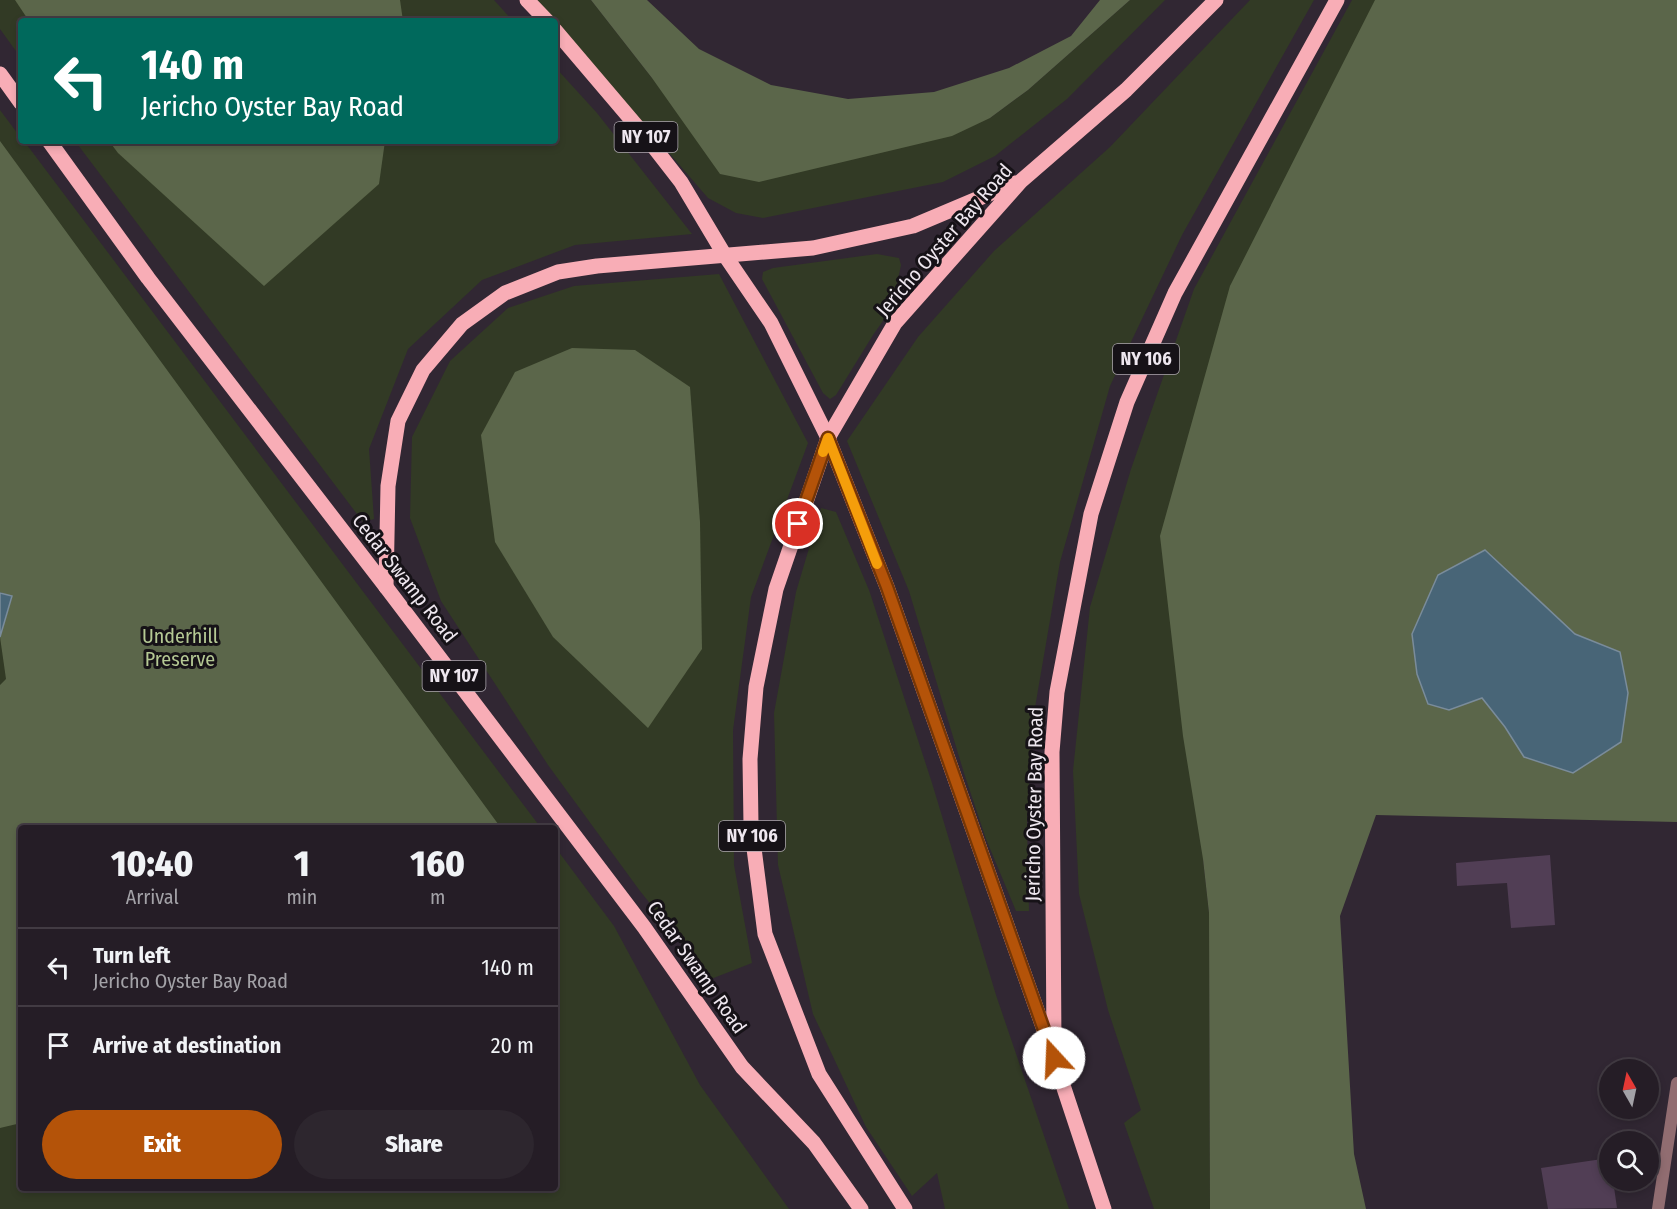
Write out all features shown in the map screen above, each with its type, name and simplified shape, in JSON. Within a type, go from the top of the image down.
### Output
[{"type":"main road","points":[[527,0],[544,18]]},
{"type":"main road","name":"Jericho Oyster Bay Road","points":[[904,1209],[819,1074],[765,934],[751,825],[750,759],[756,687],[776,589],[828,438],[895,323],[1021,181],[1126,90],[1216,0]]},
{"type":"main road","name":"Jericho Oyster Bay Road","points":[[1054,1058],[1052,752],[1057,692],[1091,514],[1127,402],[1175,293],[1337,0]]},
{"type":"main road","name":"NY 107","points":[[558,34],[681,182],[724,254],[771,323],[828,438],[887,587],[1054,1058]]},
{"type":"main road","points":[[0,74],[18,99]]},
{"type":"main road","name":"Cedar Swamp Road","points":[[51,144],[148,278],[644,927],[742,1067],[814,1143],[861,1209]]},
{"type":"main road","points":[[386,587],[388,486],[398,421],[423,370],[462,324],[504,293],[558,272],[597,266],[813,248],[914,226],[1021,181]]},
{"type":"main road","name":"NY 106","points":[[1054,1058],[1104,1209]]},
{"type":"street","points":[[1658,1209],[1677,1083]]},
{"type":"green space","points":[[0,0],[494,0],[510,18],[18,18],[18,54],[0,29]]},
{"type":"green space","points":[[15,0],[400,0],[403,18],[27,18]]},
{"type":"green space","points":[[537,0],[591,0],[652,78],[990,118],[1028,90],[1130,0],[1165,0],[1067,99],[995,156],[943,182],[763,218],[736,213],[708,198],[558,24],[558,18],[553,18]]},
{"type":"green space","points":[[591,0],[647,0],[699,49],[771,85],[848,99],[934,92],[1009,68],[1071,36],[1100,0],[1130,0],[1028,90],[990,118],[952,136],[759,182],[720,174],[652,78]]},
{"type":"green space","points":[[1250,0],[1314,0],[1182,235],[1110,386],[1060,562],[1032,725],[1027,825],[1029,911],[1016,911],[986,839],[909,591],[847,441],[918,337],[994,251],[1110,147]]},
{"type":"green space","points":[[1352,0],[1378,0],[1203,859],[1209,913],[1210,1209],[1154,1209],[1124,1123],[1141,1110],[1108,1010],[1079,894],[1073,771],[1090,607],[1131,469],[1194,289]]},
{"type":"green space","points":[[1375,0],[1677,0],[1677,822],[1376,815],[1340,916],[1354,1154],[1366,1209],[1210,1209],[1209,913],[1203,859],[1183,736],[1160,536],[1230,286]],"holes":[[[1485,550],[1575,634],[1620,652],[1524,757],[1505,727],[1482,698]]]},
{"type":"green space","points":[[558,70],[597,113],[692,234],[575,245],[482,280],[408,349],[369,449],[374,519],[363,522],[77,144],[558,144]]},
{"type":"green space","name":"Underhill Preserve","points":[[0,110],[18,134],[18,144],[26,144],[539,825],[18,825],[18,1191],[558,1191],[558,851],[614,926],[700,1085],[789,1209],[0,1209]]},
{"type":"green space","name":"Underhill Preserve","points":[[0,141],[499,825],[18,825],[18,1124],[0,1128],[0,685],[6,679],[0,637],[12,597],[0,592]]},
{"type":"green space","points":[[111,144],[385,144],[379,184],[264,286],[118,153]]},
{"type":"green space","points":[[877,254],[899,258],[901,265],[892,308],[836,395],[830,399],[823,393],[762,279],[763,272],[773,268]]},
{"type":"green space","points":[[719,274],[808,443],[751,597],[733,730],[734,865],[752,963],[711,979],[640,891],[548,765],[441,601],[410,518],[412,437],[450,361],[508,308],[574,286]]},
{"type":"green space","points":[[572,348],[635,350],[690,387],[700,522],[702,649],[648,728],[553,637],[495,542],[481,435],[515,372]]},
{"type":"green space","points":[[821,508],[836,512],[869,590],[932,783],[996,995],[1069,1209],[945,1209],[937,1173],[912,1196],[866,1127],[813,1014],[778,865],[774,713],[796,592]]},
{"type":"water","points":[[1485,550],[1575,634],[1620,652],[1628,693],[1621,742],[1573,773],[1524,757],[1505,727],[1482,698],[1449,710],[1428,704],[1417,674],[1412,634],[1438,575]]},
{"type":"water","points":[[0,593],[12,596],[0,637]]},
{"type":"building","points":[[1550,855],[1555,925],[1511,928],[1507,883],[1457,886],[1456,863]]},
{"type":"building","points":[[1599,1159],[1599,1191],[1615,1191],[1617,1208],[1548,1209],[1541,1168]]},
{"type":"slow traffic","points":[[823,452],[828,438],[877,564]]},
{"type":"route","points":[[798,524],[828,438],[887,587],[1054,1058]]}]
